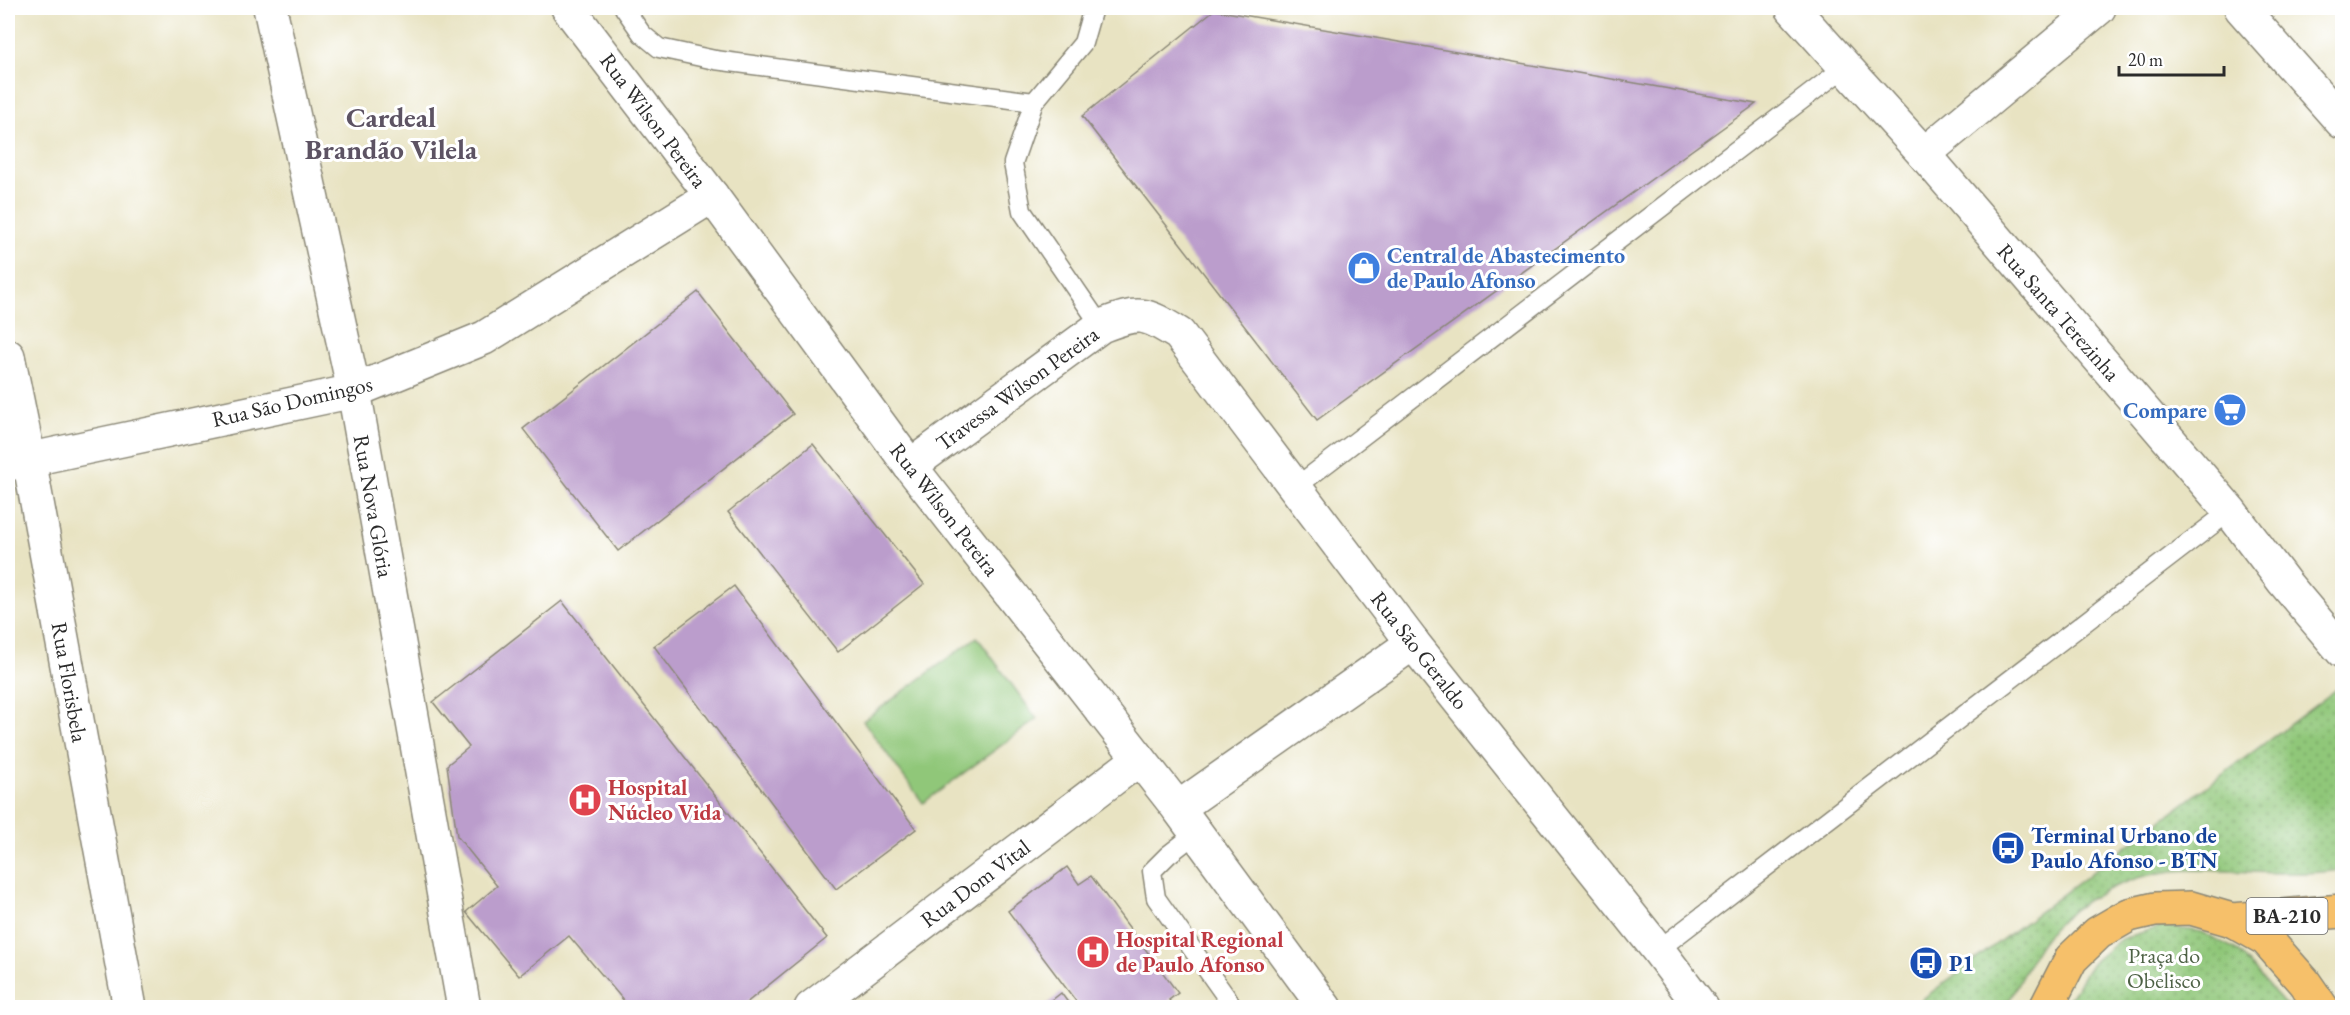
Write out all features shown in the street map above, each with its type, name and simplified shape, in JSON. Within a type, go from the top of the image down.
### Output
[{"type":"main road","points":[[2045,1006],[2071,959],[2098,933],[2129,915],[2155,909],[2191,908],[2232,920],[2266,939],[2304,982],[2322,1008]]},
{"type":"main road","name":"BA-210","points":[[2232,920],[2343,911]]},
{"type":"street","name":"Rua Nova Glória","points":[[270,8],[354,391],[464,1008]]},
{"type":"street","name":"Rua Wilson Pereira","points":[[568,8],[712,196],[910,466],[1139,759],[1325,1008]]},
{"type":"street","name":"Rua Santa Terezinha","points":[[1792,8],[1924,154],[2230,511],[2284,582],[2343,651]]},
{"type":"street","points":[[1924,154],[2099,8]]},
{"type":"street","points":[[2241,8],[2343,122]]},
{"type":"street","name":"Rua São Domingos","points":[[18,461],[354,391],[484,338],[712,196]]},
{"type":"street","name":"Rua São Geraldo","points":[[1113,321],[1150,316],[1179,334],[1413,643],[1658,950],[1701,1008]]},
{"type":"street","name":"Travessa Wilson Pereira","points":[[910,466],[1113,321]]},
{"type":"street","name":"Rua Florisbela","points":[[8,356],[18,461],[130,1008]]},
{"type":"street","points":[[1186,821],[1413,643]]},
{"type":"street","name":"Rua Dom Vital","points":[[811,1008],[1139,759]]},
{"type":"lane","points":[[624,8],[642,34],[659,48],[715,60],[1034,102]]},
{"type":"lane","points":[[1093,8],[1083,43],[1034,102],[1013,163],[1022,211],[1113,321]]},
{"type":"lane","points":[[1296,487],[1845,67]]},
{"type":"lane","points":[[1658,950],[2230,511]]},
{"type":"lane","points":[[1186,821],[1168,855],[1152,871],[1156,898],[1234,1008]]},
{"type":"green space","points":[[977,637],[1037,719],[923,803],[863,721]]},
{"type":"green space","points":[[2337,689],[2342,695],[2342,870],[2286,873],[2192,870],[2138,878],[2104,891],[2059,922],[2036,952],[2006,1007],[1912,1007]]},
{"type":"green space","name":"Praça do Obelisco","points":[[2163,926],[2202,932],[2237,950],[2288,1007],[2063,1008],[2092,963],[2121,939]]},
{"type":"building","name":"Central de Abastecimento de Paulo Afonso","points":[[1214,10],[1756,104],[1317,420],[1082,116]]},
{"type":"building","points":[[698,292],[793,414],[618,551],[523,429]]},
{"type":"building","points":[[813,444],[924,584],[838,652],[728,512]]},
{"type":"building","points":[[734,586],[916,829],[836,889],[654,646]]},
{"type":"building","name":"Hospital Núcleo Vida","points":[[562,601],[827,938],[740,1008],[630,1008],[569,936],[519,976],[466,912],[497,886],[457,836],[447,765],[469,747],[433,702]]},
{"type":"building","name":"Hospital Regional de Paulo Afonso","points":[[1067,867],[1079,884],[1091,876],[1178,993],[1169,1000],[1174,1008],[1081,1008],[1008,911]]},
{"type":"building","name":"Hospital Regional de Paulo Afonso","points":[[1061,993],[1072,1008],[1042,1008]]},
{"type":"place","name":"Central de Abastecimento de Paulo Afonso","points":[[1364,268]]},
{"type":"place","name":"Compare","points":[[2230,410]]},
{"type":"place","name":"Hospital Núcleo Vida","points":[[585,800]]},
{"type":"place","name":"Terminal Urbano de Paulo Afonso - BTN","points":[[2008,848]]},
{"type":"place","name":"Hospital Regional de Paulo Afonso","points":[[1093,952]]},
{"type":"place","name":"P1","points":[[1926,963]]},
{"type":"district","name":"Cardeal Brandão Vilela","points":[[391,133]]}]
